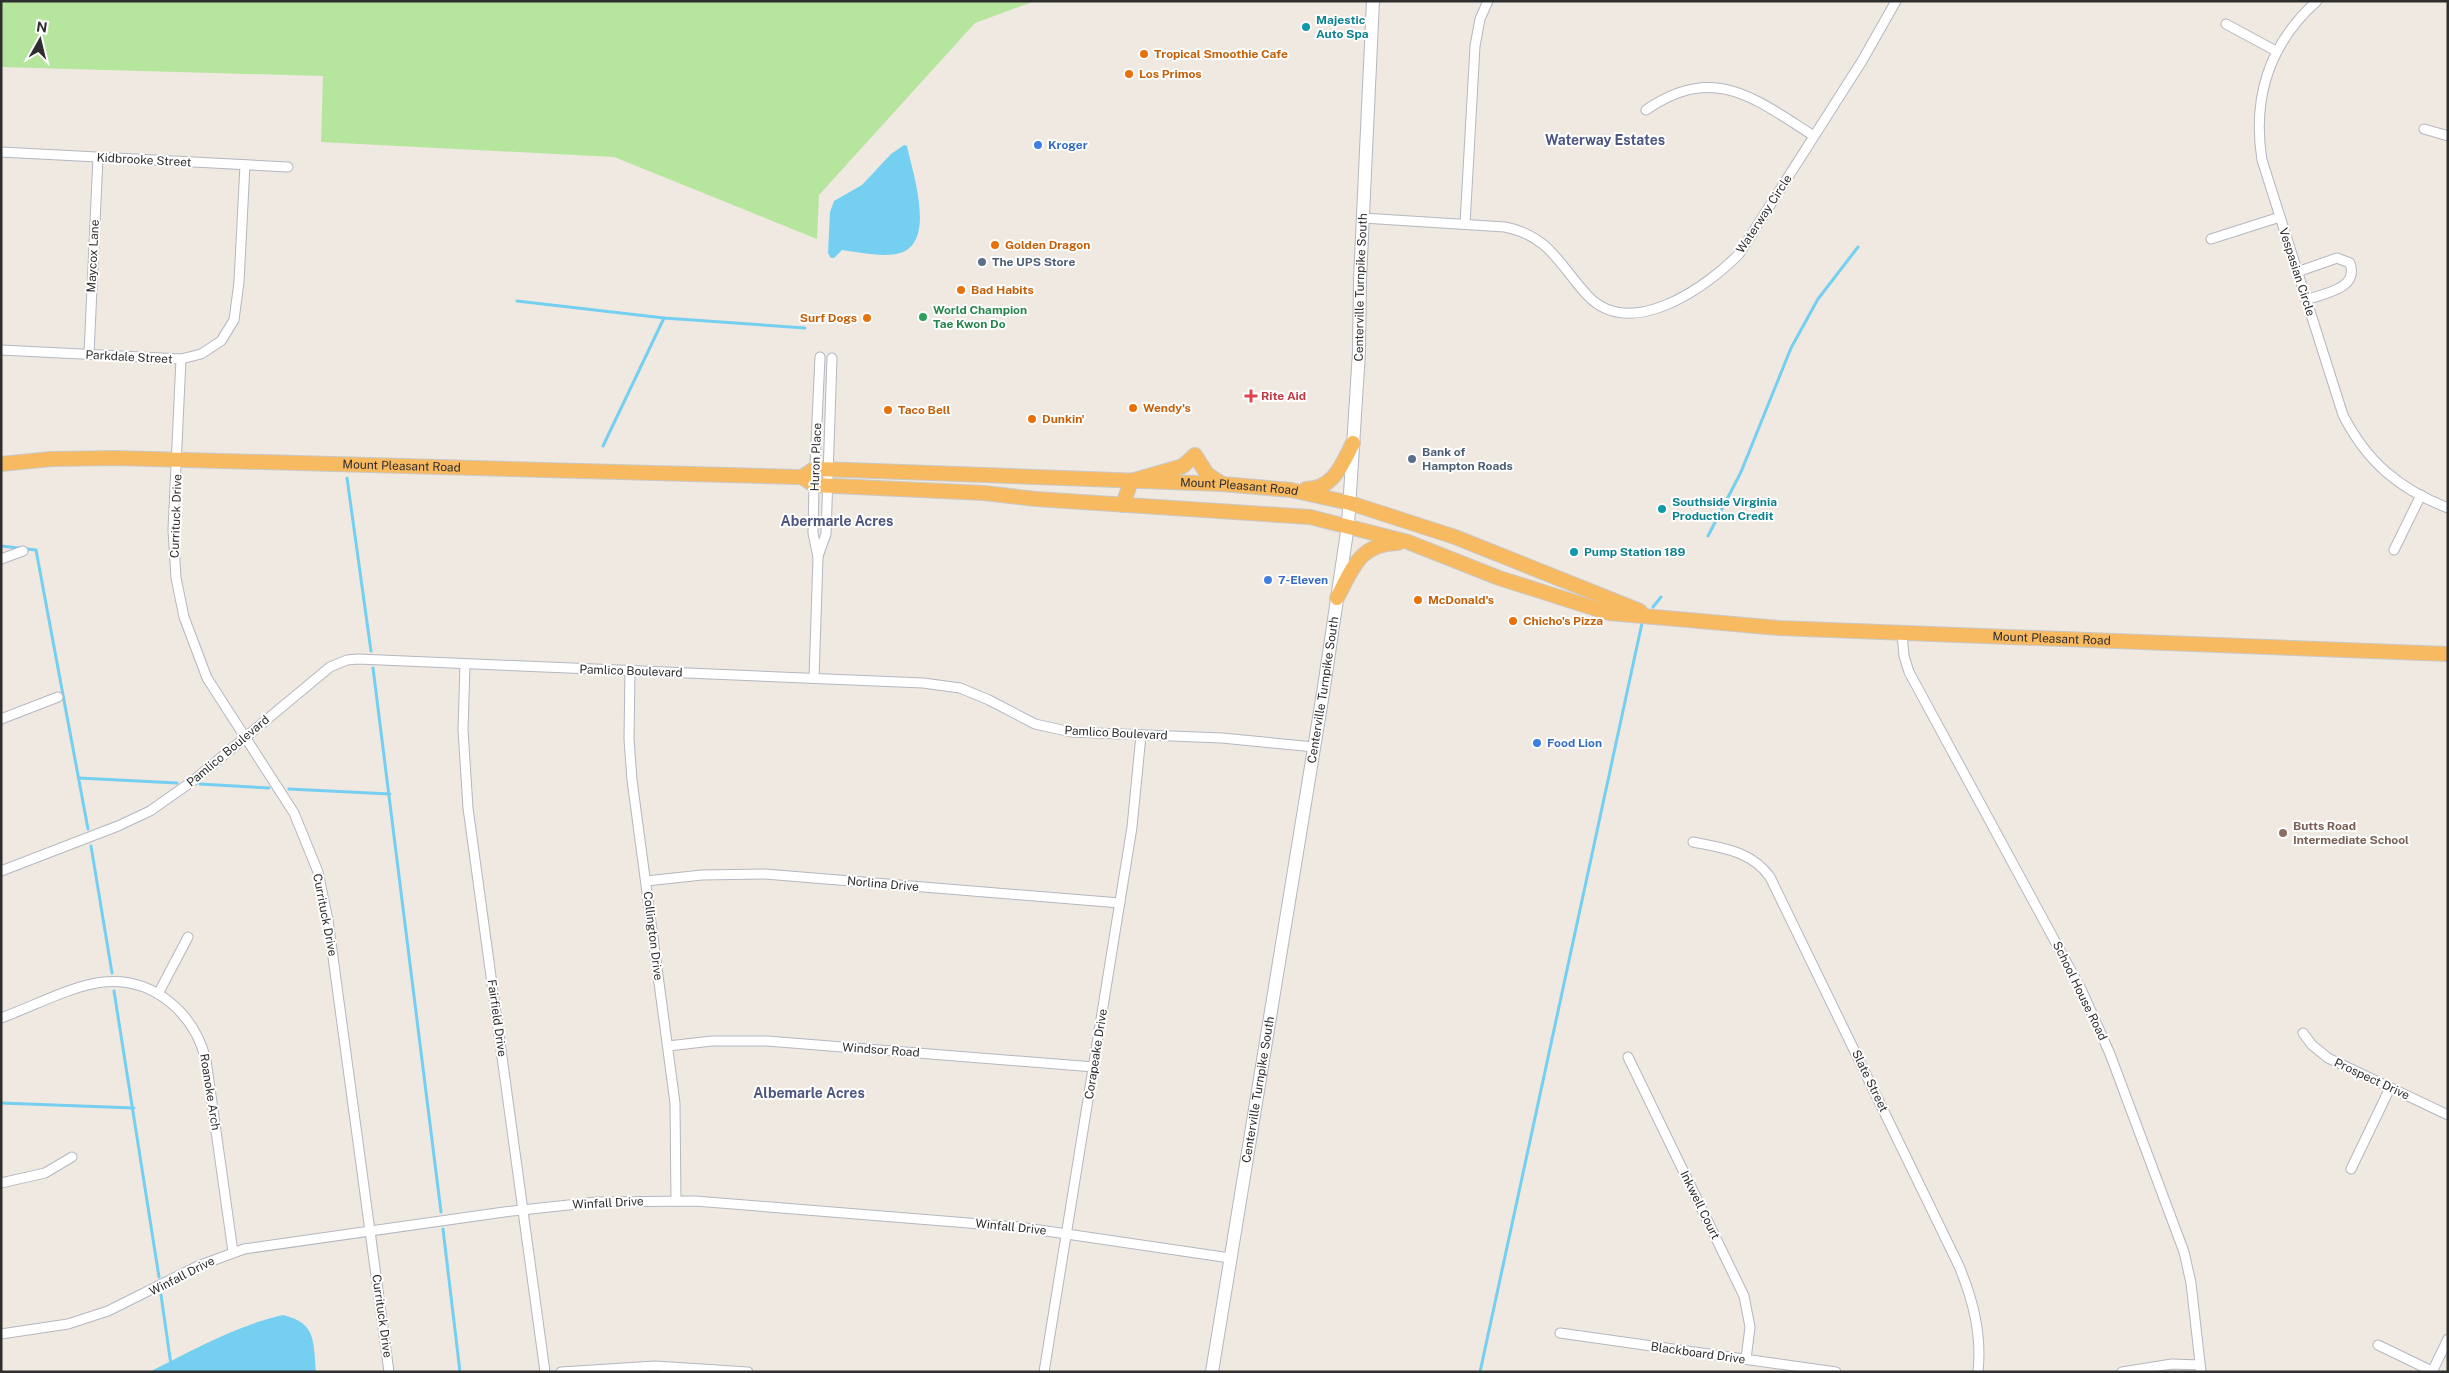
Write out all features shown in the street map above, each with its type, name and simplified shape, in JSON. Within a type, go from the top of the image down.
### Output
[{"type":"highway","points":[[1291,490],[1315,489],[1328,483],[1336,474],[1353,443]]},
{"type":"highway","points":[[1123,505],[1131,481],[1183,466],[1195,455],[1207,474],[1222,484]]},
{"type":"highway","name":"Mount Pleasant Road","points":[[1,464],[76,458],[178,460],[808,481],[828,485],[984,492],[1123,505],[1269,513],[1310,517],[1348,525],[1408,542],[1571,603],[1609,613],[1778,628],[2448,654]]},
{"type":"highway","points":[[808,481],[822,469]]},
{"type":"highway","name":"Mount Pleasant Road","points":[[822,469],[1222,484],[1291,490],[1350,503],[1464,540],[1656,617]]},
{"type":"highway","points":[[1337,598],[1355,564],[1369,549],[1384,543],[1408,542]]},
{"type":"main road","name":"Centerville Turnpike South","points":[[1212,1372],[1314,747],[1348,525],[1359,352],[1373,1]]},
{"type":"street","points":[[1465,224],[1476,38],[1480,19],[1488,1]]},
{"type":"street","name":"Waterway Circle","points":[[1363,218],[1512,228],[1536,238],[1552,252],[1588,296],[1606,308],[1626,312],[1652,309],[1698,289],[1723,270],[1739,254],[1814,136],[1896,1]]},
{"type":"street","name":"Vespasian Circle","points":[[2317,1],[2291,28],[2276,51],[2259,110],[2258,133],[2262,160],[2343,415],[2357,441],[2395,480],[2421,496],[2448,508]]},
{"type":"street","points":[[2226,24],[2276,51]]},
{"type":"street","points":[[1646,110],[1668,96],[1684,90],[1701,87],[1719,87],[1742,93],[1754,99],[1814,136]]},
{"type":"street","points":[[2424,129],[2448,136]]},
{"type":"street","name":"Kidbrooke Street","points":[[1,152],[288,167]]},
{"type":"street","name":"Maycox Lane","points":[[89,354],[98,157]]},
{"type":"street","name":"Parkdale Street","points":[[1,350],[181,359],[201,354],[221,341],[234,320],[239,282],[245,165]]},
{"type":"street","points":[[2211,239],[2280,217]]},
{"type":"street","points":[[2297,272],[2337,258],[2350,263],[2352,270],[2351,279],[2347,285],[2306,300]]},
{"type":"street","name":"Huron Place","points":[[818,557],[826,534],[828,485],[822,469],[820,357]]},
{"type":"street","name":"Huron Place","points":[[822,469],[832,358]]},
{"type":"street","name":"Currituck Drive","points":[[181,359],[178,460],[173,530],[174,562],[184,617],[207,678],[294,813],[308,842],[320,880],[328,920],[389,1372]]},
{"type":"street","name":"Huron Place","points":[[808,481],[813,533],[818,557],[814,678]]},
{"type":"street","points":[[2394,550],[2421,496]]},
{"type":"street","points":[[1,559],[23,550]]},
{"type":"street","name":"School House Road","points":[[1902,633],[1904,656],[1909,672],[2075,976],[2110,1054],[2184,1252],[2190,1282],[2201,1368]]},
{"type":"street","name":"Pamlico Boulevard","points":[[1,871],[118,826],[150,811],[194,780],[337,664],[358,659],[938,684],[975,694],[1017,716],[1053,729],[1222,738],[1314,747]]},
{"type":"street","name":"Fairfield Drive","points":[[465,664],[463,730],[468,808],[545,1372]]},
{"type":"street","name":"Collington Drive","points":[[630,670],[629,739],[675,1103],[676,1201]]},
{"type":"street","points":[[1,719],[58,697]]},
{"type":"street","name":"Corapeake Drive","points":[[1044,1372],[1120,903],[1136,794],[1140,734]]},
{"type":"street","name":"Slate Street","points":[[1693,842],[1747,855],[1764,868],[1770,877],[1960,1266],[1975,1312],[1978,1329],[1978,1372]]},
{"type":"street","name":"Norlina Drive","points":[[646,881],[702,875],[765,874],[1120,903]]},
{"type":"street","points":[[158,994],[188,937]]},
{"type":"street","name":"Roanoke Arch","points":[[1,1018],[79,988],[101,982],[128,984],[158,994],[178,1008],[189,1020],[202,1044],[233,1252]]},
{"type":"street","name":"Prospect Drive","points":[[2303,1033],[2312,1045],[2328,1058],[2448,1115]]},
{"type":"street","name":"Windsor Road","points":[[668,1046],[712,1041],[767,1041],[1094,1066]]},
{"type":"street","name":"Inkwell Court","points":[[1628,1057],[1744,1296],[1750,1327],[1746,1359]]},
{"type":"street","points":[[2352,1169],[2390,1088]]},
{"type":"street","points":[[1,1183],[45,1173],[72,1157]]},
{"type":"street","name":"Winfall Drive","points":[[1,1334],[68,1324],[108,1311],[198,1266],[233,1252],[272,1244],[370,1230],[522,1210],[604,1202],[676,1201],[936,1220],[1066,1233],[1230,1258]]},
{"type":"street","name":"Blackboard Drive","points":[[1560,1334],[1836,1372]]},
{"type":"street","points":[[2378,1345],[2433,1372],[2448,1338]]},
{"type":"street","points":[[2122,1372],[2172,1364],[2201,1368]]},
{"type":"street","points":[[561,1372],[655,1366],[748,1372]]},
{"type":"green space","points":[[1,1],[1035,1],[975,23],[819,195],[817,239],[614,157],[321,142],[323,76],[1,67]]},
{"type":"water","points":[[904,145],[907,146],[919,205],[920,221],[917,235],[911,246],[900,253],[886,255],[842,250],[834,258],[831,258],[828,253],[830,212],[834,201],[862,185],[891,154]]},
{"type":"water","points":[[283,1315],[302,1323],[308,1329],[313,1343],[316,1372],[149,1372],[231,1332]]},
{"type":"waterway","points":[[1708,536],[1741,472],[1791,348],[1818,299],[1858,247]]},
{"type":"waterway","points":[[517,301],[664,318],[805,328]]},
{"type":"waterway","points":[[603,446],[664,318]]},
{"type":"waterway","points":[[347,478],[371,651]]},
{"type":"waterway","points":[[1,546],[36,550],[88,829]]},
{"type":"waterway","points":[[1653,607],[1661,597]]},
{"type":"waterway","points":[[1480,1372],[1642,623]]},
{"type":"waterway","points":[[373,668],[441,1212]]},
{"type":"waterway","points":[[79,778],[177,783]]},
{"type":"waterway","points":[[200,784],[269,788]]},
{"type":"waterway","points":[[289,789],[390,794]]},
{"type":"waterway","points":[[91,846],[112,973]]},
{"type":"waterway","points":[[114,991],[159,1277]]},
{"type":"waterway","points":[[1,1103],[134,1108]]},
{"type":"waterway","points":[[443,1229],[460,1372]]},
{"type":"waterway","points":[[161,1295],[172,1372]]},
{"type":"place","name":"Majestic Auto Spa","points":[[1306,27]]},
{"type":"place","name":"Tropical Smoothie Cafe","points":[[1144,54]]},
{"type":"place","name":"Los Primos","points":[[1129,74]]},
{"type":"place","name":"Kroger","points":[[1038,145]]},
{"type":"place","name":"Golden Dragon","points":[[995,245]]},
{"type":"place","name":"The UPS Store","points":[[982,262]]},
{"type":"place","name":"Bad Habits","points":[[961,290]]},
{"type":"place","name":"World Champion Tae Kwon Do","points":[[923,317]]},
{"type":"place","name":"Surf Dogs","points":[[867,318]]},
{"type":"place","name":"Rite Aid","points":[[1251,396]]},
{"type":"place","name":"Wendy's","points":[[1133,408]]},
{"type":"place","name":"Taco Bell","points":[[888,410]]},
{"type":"place","name":"Dunkin'","points":[[1032,419]]},
{"type":"place","name":"Bank of Hampton Roads","points":[[1412,459]]},
{"type":"place","name":"Southside Virginia Production Credit","points":[[1662,509]]},
{"type":"place","name":"Pump Station 189","points":[[1574,552]]},
{"type":"place","name":"7-Eleven","points":[[1268,580]]},
{"type":"place","name":"McDonald's","points":[[1418,600]]},
{"type":"place","name":"Chicho's Pizza","points":[[1513,621]]},
{"type":"place","name":"Food Lion","points":[[1537,743]]},
{"type":"place","name":"Butts Road Intermediate School","points":[[2283,833]]},
{"type":"district","name":"Waterway Estates","points":[[1605,140]]},
{"type":"district","name":"Abermarle Acres","points":[[837,521]]},
{"type":"district","name":"Albemarle Acres","points":[[809,1093]]}]
